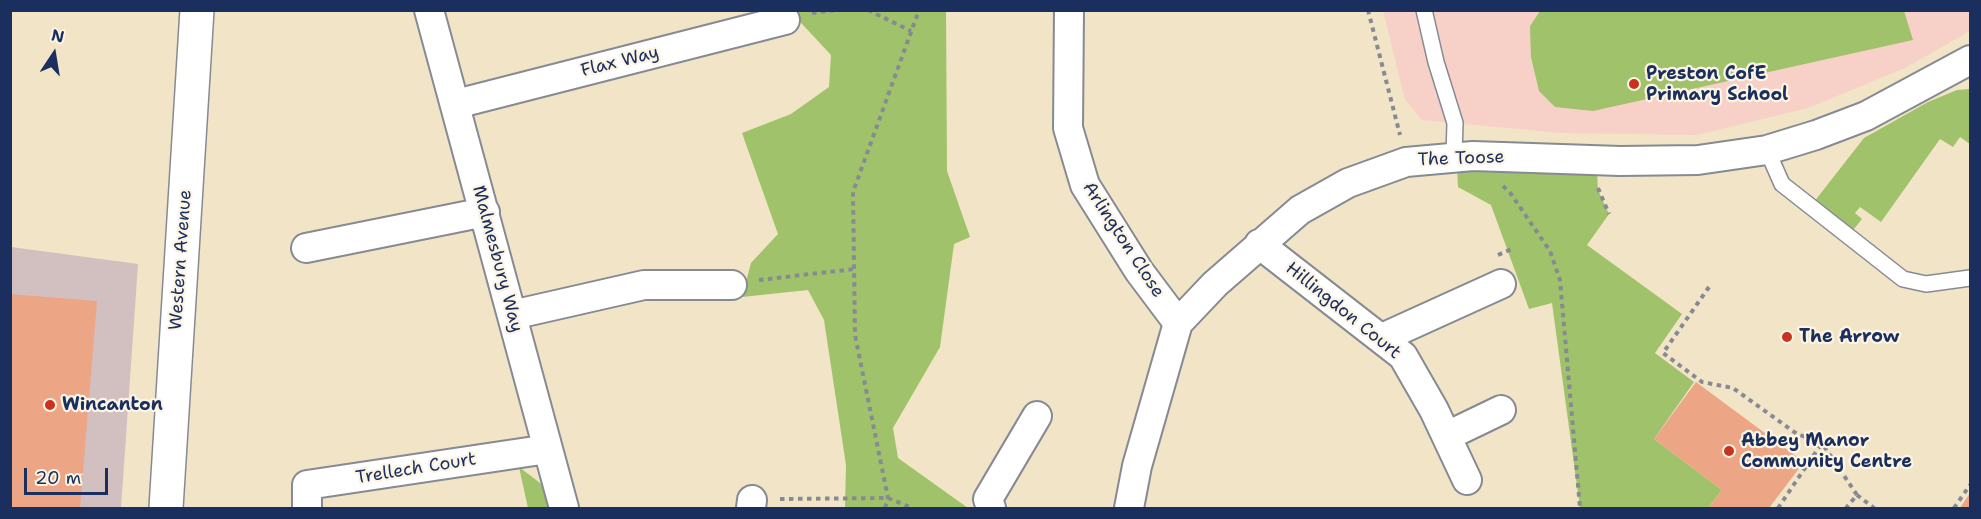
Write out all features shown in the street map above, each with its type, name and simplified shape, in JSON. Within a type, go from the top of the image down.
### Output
[{"type":"street","name":"Western Avenue","points":[[166,508],[197,10]]},
{"type":"street","name":"Malmesbury Way","points":[[429,10],[564,508]]},
{"type":"street","name":"Arlington Close","points":[[1069,10],[1068,128],[1085,185],[1139,271],[1178,323]]},
{"type":"street","name":"Flax Way","points":[[456,104],[785,20]]},
{"type":"street","name":"The Toose","points":[[1130,508],[1137,466],[1178,323],[1207,291],[1300,210],[1348,183],[1407,162],[1463,157],[1631,161],[1698,159],[1767,150],[1866,116],[1971,60]]},
{"type":"street","points":[[306,248],[485,212]]},
{"type":"street","name":"Hillingdon Court","points":[[1259,244],[1403,356],[1434,410],[1467,480]]},
{"type":"street","points":[[1382,338],[1501,284]]},
{"type":"street","points":[[512,315],[644,285],[732,285]]},
{"type":"street","points":[[1447,436],[1501,410]]},
{"type":"street","points":[[991,508],[988,498],[1037,416]]},
{"type":"street","name":"Trellech Court","points":[[307,508],[307,485],[548,449]]},
{"type":"lane","points":[[1424,10],[1463,157]]},
{"type":"lane","points":[[1767,150],[1782,184],[1904,279],[1926,284],[1971,278]]},
{"type":"path","points":[[868,10],[911,32]]},
{"type":"path","points":[[885,508],[888,498],[855,335],[853,192],[919,10]]},
{"type":"path","points":[[1368,10],[1407,162]]},
{"type":"path","points":[[1463,157],[1511,194],[1550,251],[1560,280],[1580,508]]},
{"type":"path","points":[[732,285],[742,281],[854,269]]},
{"type":"path","points":[[1709,287],[1663,352],[1702,382],[1733,388],[1797,434],[1822,443],[1857,495],[1874,508]]},
{"type":"path","points":[[1779,508],[1822,443]]},
{"type":"path","points":[[1954,508],[1971,486]]},
{"type":"path","points":[[1846,508],[1857,495]]},
{"type":"path","points":[[752,504],[888,498],[912,508]]},
{"type":"shaded area","name":"Preston CofE Primary School","points":[[1970,10],[1970,31],[1905,68],[1808,108],[1697,135],[1561,133],[1422,120],[1405,100],[1383,11]]},
{"type":"shaded area","points":[[11,247],[138,264],[121,508],[11,508]]},
{"type":"green space","points":[[790,11],[946,11],[947,171],[970,237],[954,244],[940,347],[893,428],[898,458],[968,508],[845,508],[846,465],[824,320],[808,290],[742,297],[751,263],[778,234],[742,133],[791,114],[829,87],[831,55]]},
{"type":"green space","points":[[1540,11],[1904,11],[1913,40],[1593,111],[1555,107],[1539,91],[1531,57],[1530,26]]},
{"type":"green space","points":[[1970,89],[1970,144],[1960,137],[1953,147],[1940,139],[1881,222],[1860,207],[1855,213],[1862,219],[1850,234],[1810,207],[1864,138],[1928,102],[1957,90]]},
{"type":"green space","points":[[1457,166],[1597,172],[1598,190],[1609,214],[1587,245],[1682,314],[1655,353],[1694,382],[1654,439],[1722,490],[1708,508],[1580,508],[1552,303],[1529,309],[1491,205],[1458,187]]},
{"type":"green space","points":[[519,467],[548,489],[554,508],[528,508]]},
{"type":"building","name":"Wincanton","points":[[10,294],[97,301],[80,508],[10,508]]},
{"type":"building","name":"Abbey Manor Community Centre","points":[[1696,382],[1804,462],[1769,508],[1708,508],[1722,490],[1654,439]]},
{"type":"building","points":[[1970,493],[1970,508],[1960,508]]},
{"type":"place","name":"Preston CofE Primary School","points":[[1634,84]]},
{"type":"place","name":"The Arrow","points":[[1787,337]]},
{"type":"place","name":"Wincanton","points":[[50,405]]},
{"type":"place","name":"Abbey Manor Community Centre","points":[[1729,451]]}]
